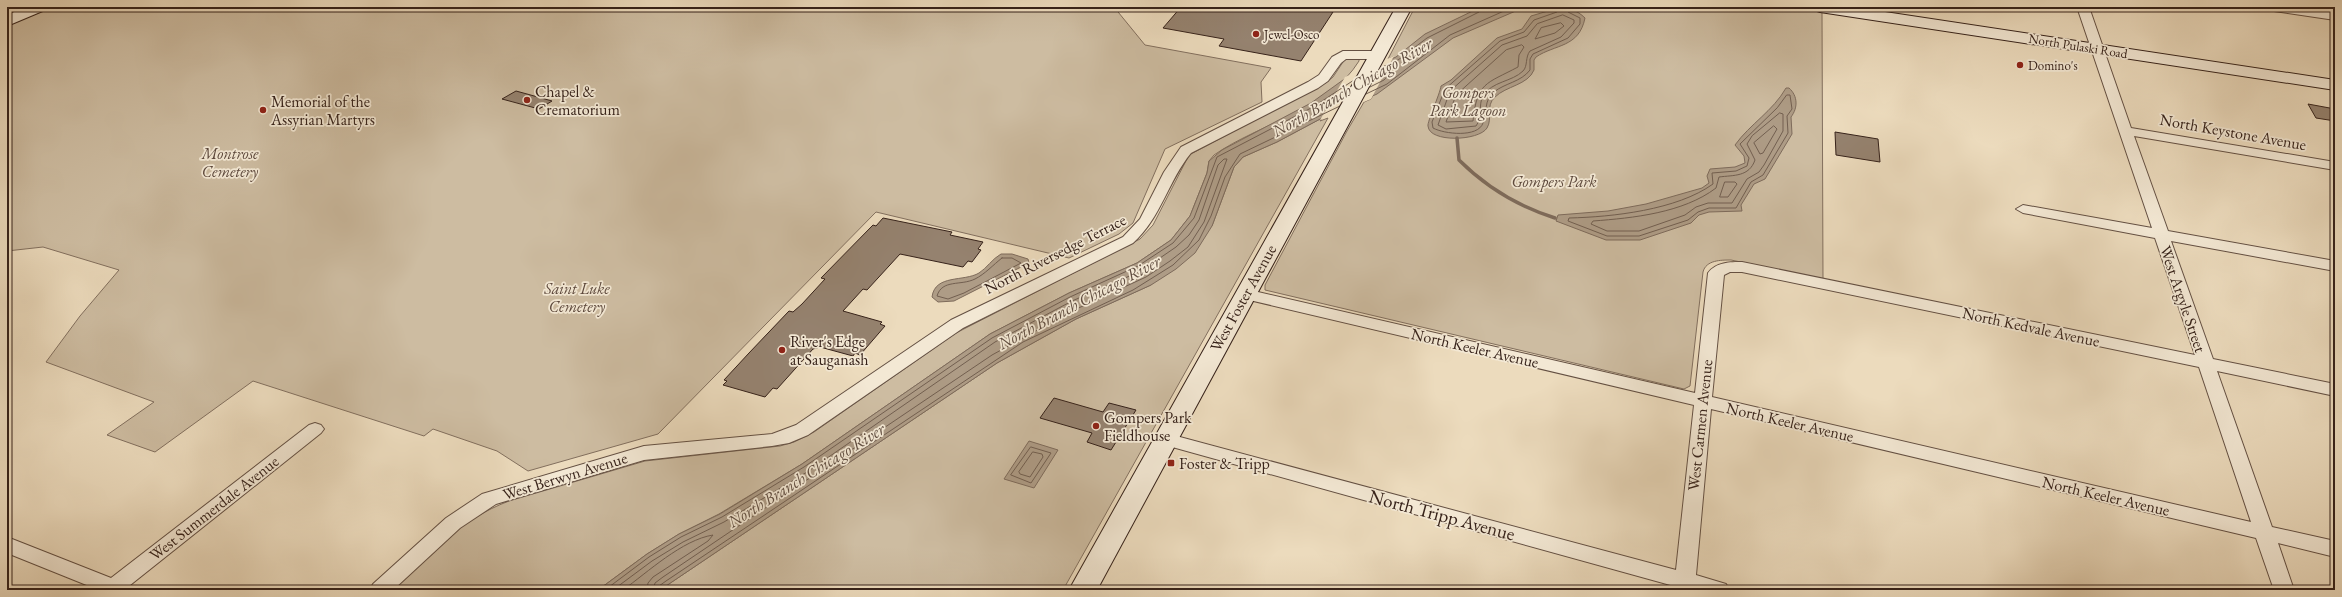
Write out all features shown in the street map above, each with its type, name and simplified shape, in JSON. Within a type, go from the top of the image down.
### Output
[{"type":"main road","points":[[7,21],[38,7]]},
{"type":"main road","name":"West Foster Avenue","points":[[1083,590],[1404,7]]},
{"type":"main road","name":"North Pulaski Road","points":[[1820,7],[2335,85]]},
{"type":"street","name":"West Argyle Street","points":[[2083,7],[2284,590]]},
{"type":"street","points":[[2267,7],[2335,16]]},
{"type":"street","name":"North Riversedge Terrace","points":[[783,438],[802,430],[957,324],[1128,240],[1140,232],[1176,160],[1186,150],[1313,85],[1324,78],[1336,60],[1343,55],[1374,61]]},
{"type":"street","name":"North Keystone Avenue","points":[[2126,131],[2335,166]]},
{"type":"street","points":[[2022,209],[2335,266]]},
{"type":"street","name":"North Kedvale Avenue","points":[[1727,267],[1742,267],[2335,390]]},
{"type":"street","name":"West Carmen Avenue","points":[[1685,585],[1702,401],[1716,274],[1727,267]]},
{"type":"street","name":"North Keeler Avenue","points":[[1245,294],[2335,549]]},
{"type":"street","name":"West Summerdale Avenue","points":[[117,589],[315,429]]},
{"type":"street","name":"West Berwyn Avenue","points":[[380,590],[452,523],[489,499],[644,453],[783,438]]},
{"type":"street","name":"North Tripp Avenue","points":[[1166,439],[1685,585],[1720,590]]},
{"type":"street","points":[[7,545],[117,589]]},
{"type":"green space","name":"Saint Luke Cemetery","points":[[47,7],[1114,7],[1145,45],[1271,68],[1261,82],[1262,102],[1165,149],[1133,223],[1119,234],[1069,258],[876,212],[658,434],[528,471],[497,451],[433,429],[424,436],[253,381],[155,452],[107,435],[154,402],[46,362],[80,316],[119,270],[43,247],[7,251],[7,24]]},
{"type":"green space","name":"Gompers Park","points":[[1415,7],[1788,7],[1822,12],[1823,279],[1731,260],[1723,260],[1707,265],[1703,272],[1690,386],[1684,389],[1265,290],[1265,285],[1347,131],[1364,102],[1371,99],[1393,57],[1388,59]]},
{"type":"green space","points":[[1345,59],[1359,59],[1359,61],[1346,78],[1330,92],[1312,104],[1232,144],[1214,155],[1209,161],[1207,173],[1190,216],[1171,240],[1137,263],[1069,293],[990,334],[802,464],[719,514],[679,534],[647,554],[598,590],[391,590],[432,551],[460,528],[491,509],[509,501],[645,461],[780,446],[794,442],[814,432],[956,333],[1140,239],[1153,225],[1189,155],[1327,82],[1333,77]]},
{"type":"green space","points":[[1322,118],[1320,121],[1328,118],[1063,590],[660,590],[997,363],[1076,319],[1151,285],[1212,226],[1234,167],[1243,157],[1277,142]]},
{"type":"water","name":"North Branch Chicago River","points":[[1481,7],[1525,7],[1453,38],[1377,94],[1322,118],[1277,142],[1243,157],[1234,167],[1212,226],[1195,253],[1176,269],[1151,285],[1076,319],[997,363],[660,590],[598,590],[647,554],[679,534],[720,514],[802,464],[990,334],[1069,293],[1137,263],[1171,240],[1190,216],[1207,173],[1209,161],[1222,150],[1311,103],[1343,80],[1396,57],[1425,34]]},
{"type":"water","points":[[1558,8],[1573,10],[1582,15],[1585,18],[1582,28],[1572,40],[1536,57],[1534,60],[1534,70],[1527,79],[1495,97],[1490,104],[1489,124],[1487,128],[1475,136],[1465,138],[1445,138],[1430,132],[1428,123],[1441,86],[1451,80],[1497,38],[1522,29],[1531,16]]},
{"type":"water","points":[[1786,88],[1789,88],[1792,91],[1796,102],[1795,110],[1791,117],[1792,134],[1765,179],[1754,184],[1741,205],[1742,211],[1709,212],[1699,215],[1691,223],[1640,240],[1606,240],[1556,221],[1558,215],[1608,211],[1646,204],[1702,188],[1709,183],[1707,176],[1710,169],[1735,167],[1745,163],[1744,156],[1735,145],[1747,130],[1775,104]]},
{"type":"water","points":[[1001,254],[1012,254],[1028,259],[1029,263],[954,301],[938,302],[932,297],[934,290],[938,285],[951,280],[973,276],[985,269]]},
{"type":"water","points":[[1029,441],[1058,450],[1034,488],[1004,479]]},
{"type":"pier","points":[[1394,56],[1371,99],[1320,120],[1345,77]]},
{"type":"building","name":"Jewel-Osco","points":[[1181,7],[1303,7],[1333,12],[1301,61],[1219,46],[1224,39],[1163,28]]},
{"type":"building","name":"Chapel & Crematorium","points":[[516,91],[552,101],[539,109],[502,99]]},
{"type":"building","points":[[2308,104],[2335,109],[2335,121],[2316,118]]},
{"type":"building","points":[[1835,132],[1878,139],[1880,162],[1836,155]]},
{"type":"building","points":[[883,218],[952,232],[950,235],[983,242],[978,249],[981,250],[972,262],[968,261],[963,267],[900,254],[867,290],[863,289],[843,311],[882,322],[880,324],[885,326],[860,355],[855,353],[853,356],[820,347],[813,349],[777,389],[773,388],[765,397],[723,385],[727,381],[724,380],[789,311],[793,312],[802,304],[825,279],[821,278],[873,225],[876,226]]},
{"type":"building","name":"Gompers Park Fieldhouse","points":[[1054,398],[1103,412],[1109,403],[1136,410],[1111,450],[1087,442],[1092,433],[1040,418]]},
{"type":"waterway","points":[[1457,138],[1459,160],[1480,179],[1515,202],[1555,218]]},
{"type":"place","name":"Jewel-Osco","points":[[1256,34]]},
{"type":"place","name":"Domino's","points":[[2020,65]]},
{"type":"place","name":"Chapel & Crematorium","points":[[527,100]]},
{"type":"place","name":"Memorial of the Assyrian Martyrs","points":[[263,110]]},
{"type":"place","name":"River's Edge at Sauganash","points":[[782,350]]},
{"type":"place","name":"Gompers Park Fieldhouse","points":[[1096,426]]},
{"type":"place","name":"Foster & Tripp","points":[[1171,463]]},
{"type":"park label","name":"Gompers Park Lagoon","points":[[1468,101]]},
{"type":"park label","name":"Montrose Cemetery","points":[[230,162]]}]
